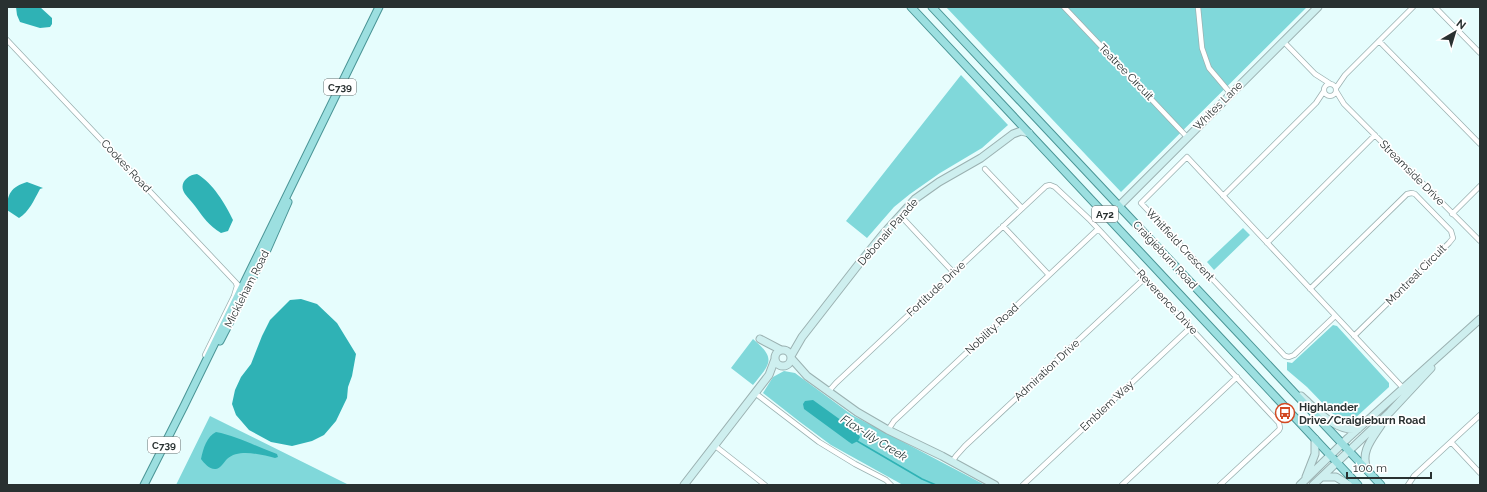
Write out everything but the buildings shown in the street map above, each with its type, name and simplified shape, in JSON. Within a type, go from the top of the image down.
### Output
[{"type":"main road","name":"Mickleham Road","points":[[184,406],[241,288],[287,204],[301,168],[379,7]]},
{"type":"main road","name":"Craigieburn Road","points":[[911,7],[1358,485]]},
{"type":"main road","name":"Craigieburn Road","points":[[932,7],[1381,485]]},
{"type":"main road","name":"Mickleham Road","points":[[144,485],[241,288]]},
{"type":"street","name":"Teatree Circuit","points":[[1064,7],[1187,137]]},
{"type":"street","points":[[1198,7],[1202,48],[1208,68],[1231,94]]},
{"type":"street","name":"Whites Lane","points":[[1119,206],[1318,7]]},
{"type":"street","points":[[1316,103],[1334,94],[1345,75],[1413,7]]},
{"type":"street","points":[[1435,7],[1480,53]]},
{"type":"street","name":"Cookes Road","points":[[7,40],[241,288]]},
{"type":"street","points":[[1283,41],[1316,74],[1336,89]]},
{"type":"street","points":[[1379,41],[1480,144]]},
{"type":"street","points":[[1316,74],[1324,90],[1330,96]]},
{"type":"street","points":[[1223,196],[1316,103],[1326,85],[1345,75]]},
{"type":"street","name":"Streamside Drive","points":[[1336,89],[1344,104]]},
{"type":"street","name":"Streamside Drive","points":[[1330,96],[1344,104],[1480,242]]},
{"type":"street","points":[[1013,134],[1016,125],[1015,118]]},
{"type":"street","points":[[1013,134],[1021,131],[1029,133]]},
{"type":"street","name":"Debonair Parade","points":[[791,357],[802,337],[871,249],[915,199],[981,158],[1013,134]]},
{"type":"street","points":[[1267,243],[1375,135]]},
{"type":"street","name":"Whitfield Crescent","points":[[1336,316],[1294,355],[1289,357],[1285,356],[1141,203],[1187,157],[1310,289],[1336,316],[1406,391]]},
{"type":"street","points":[[985,169],[1022,208]]},
{"type":"street","name":"Fortitude Drive","points":[[828,392],[1046,186]]},
{"type":"street","name":"Reverence Drive","points":[[1046,186],[1054,186],[1098,229],[1278,421],[1280,428],[1220,485]]},
{"type":"street","points":[[1452,214],[1480,186]]},
{"type":"street","name":"Montreal Circuit","points":[[1310,289],[1408,194],[1415,194],[1447,226],[1452,232],[1453,236],[1451,240],[1354,336]]},
{"type":"street","points":[[900,215],[954,273]]},
{"type":"street","points":[[1003,226],[1049,276]]},
{"type":"street","name":"Nobility Road","points":[[888,430],[894,421],[1098,229]]},
{"type":"street","name":"Admiration Drive","points":[[952,462],[965,446],[1145,278]]},
{"type":"street","points":[[1367,469],[1364,462],[1366,448],[1390,412],[1406,391],[1441,355],[1480,319]]},
{"type":"street","name":"Emblem Way","points":[[1023,485],[1191,328]]},
{"type":"street","name":"Debonair Parade","points":[[783,350],[802,337]]},
{"type":"street","points":[[807,376],[777,363],[775,358],[758,338],[773,347],[788,352],[807,376],[857,412],[888,430],[995,485]]},
{"type":"street","points":[[684,485],[769,375],[777,353],[783,350]]},
{"type":"street","points":[[769,375],[790,363],[791,357]]},
{"type":"street","points":[[1122,485],[1237,377]]},
{"type":"street","points":[[1287,384],[1337,426],[1348,430],[1358,429]]},
{"type":"street","points":[[1302,483],[1358,429],[1406,391]]},
{"type":"street","points":[[755,393],[819,442],[855,464],[886,480],[891,485]]},
{"type":"street","points":[[1313,485],[1390,412]]},
{"type":"street","points":[[1408,485],[1414,476],[1480,415]]},
{"type":"street","points":[[1302,483],[1315,454],[1315,439]]},
{"type":"street","points":[[1451,442],[1480,473]]},
{"type":"street","points":[[714,445],[765,485]]},
{"type":"street","points":[[1322,477],[1336,477],[1349,485]]},
{"type":"shaded area","points":[[16,7],[40,7],[52,18],[52,24],[50,27],[40,28],[20,22]]},
{"type":"shaded area","points":[[946,7],[1307,7],[1121,192]]},
{"type":"shaded area","points":[[961,75],[1008,125],[982,148],[940,173],[910,194],[894,207],[867,238],[846,221]]},
{"type":"shaded area","points":[[197,174],[213,188],[230,214],[233,220],[228,231],[221,233],[206,221],[185,194],[183,184],[187,178]]},
{"type":"shaded area","points":[[27,182],[43,188],[40,189],[28,209],[19,218],[7,210],[9,195],[17,186]]},
{"type":"shaded area","points":[[1243,228],[1250,235],[1214,270],[1207,262]]},
{"type":"shaded area","points":[[301,299],[317,304],[337,323],[356,354],[352,376],[348,387],[347,398],[336,421],[324,435],[312,441],[292,446],[271,442],[249,430],[236,415],[232,404],[235,390],[241,377],[251,364],[270,320],[290,300]]},
{"type":"shaded area","points":[[1333,325],[1337,326],[1389,383],[1389,387],[1353,420],[1347,423],[1333,414],[1307,387],[1287,370],[1287,362],[1292,363]]},
{"type":"shaded area","points":[[753,339],[766,352],[768,362],[764,372],[753,385],[731,368]]},
{"type":"shaded area","points":[[784,371],[795,373],[852,415],[985,485],[903,485],[831,445],[763,393],[773,377]]},
{"type":"shaded area","points":[[813,400],[856,431],[860,437],[858,441],[852,444],[804,409],[803,404],[805,401]]},
{"type":"shaded area","points":[[210,416],[349,485],[176,485]]},
{"type":"shaded area","points":[[216,432],[239,439],[277,454],[278,457],[275,458],[264,455],[244,453],[232,456],[216,469],[209,467],[201,459],[204,447],[210,436]]},
{"type":"waterway","name":"Flax-lily Creek","points":[[857,441],[922,479],[936,485]]},
{"type":"place","name":"Highlander Drive/Craigieburn Road","points":[[1285,413]]}]
